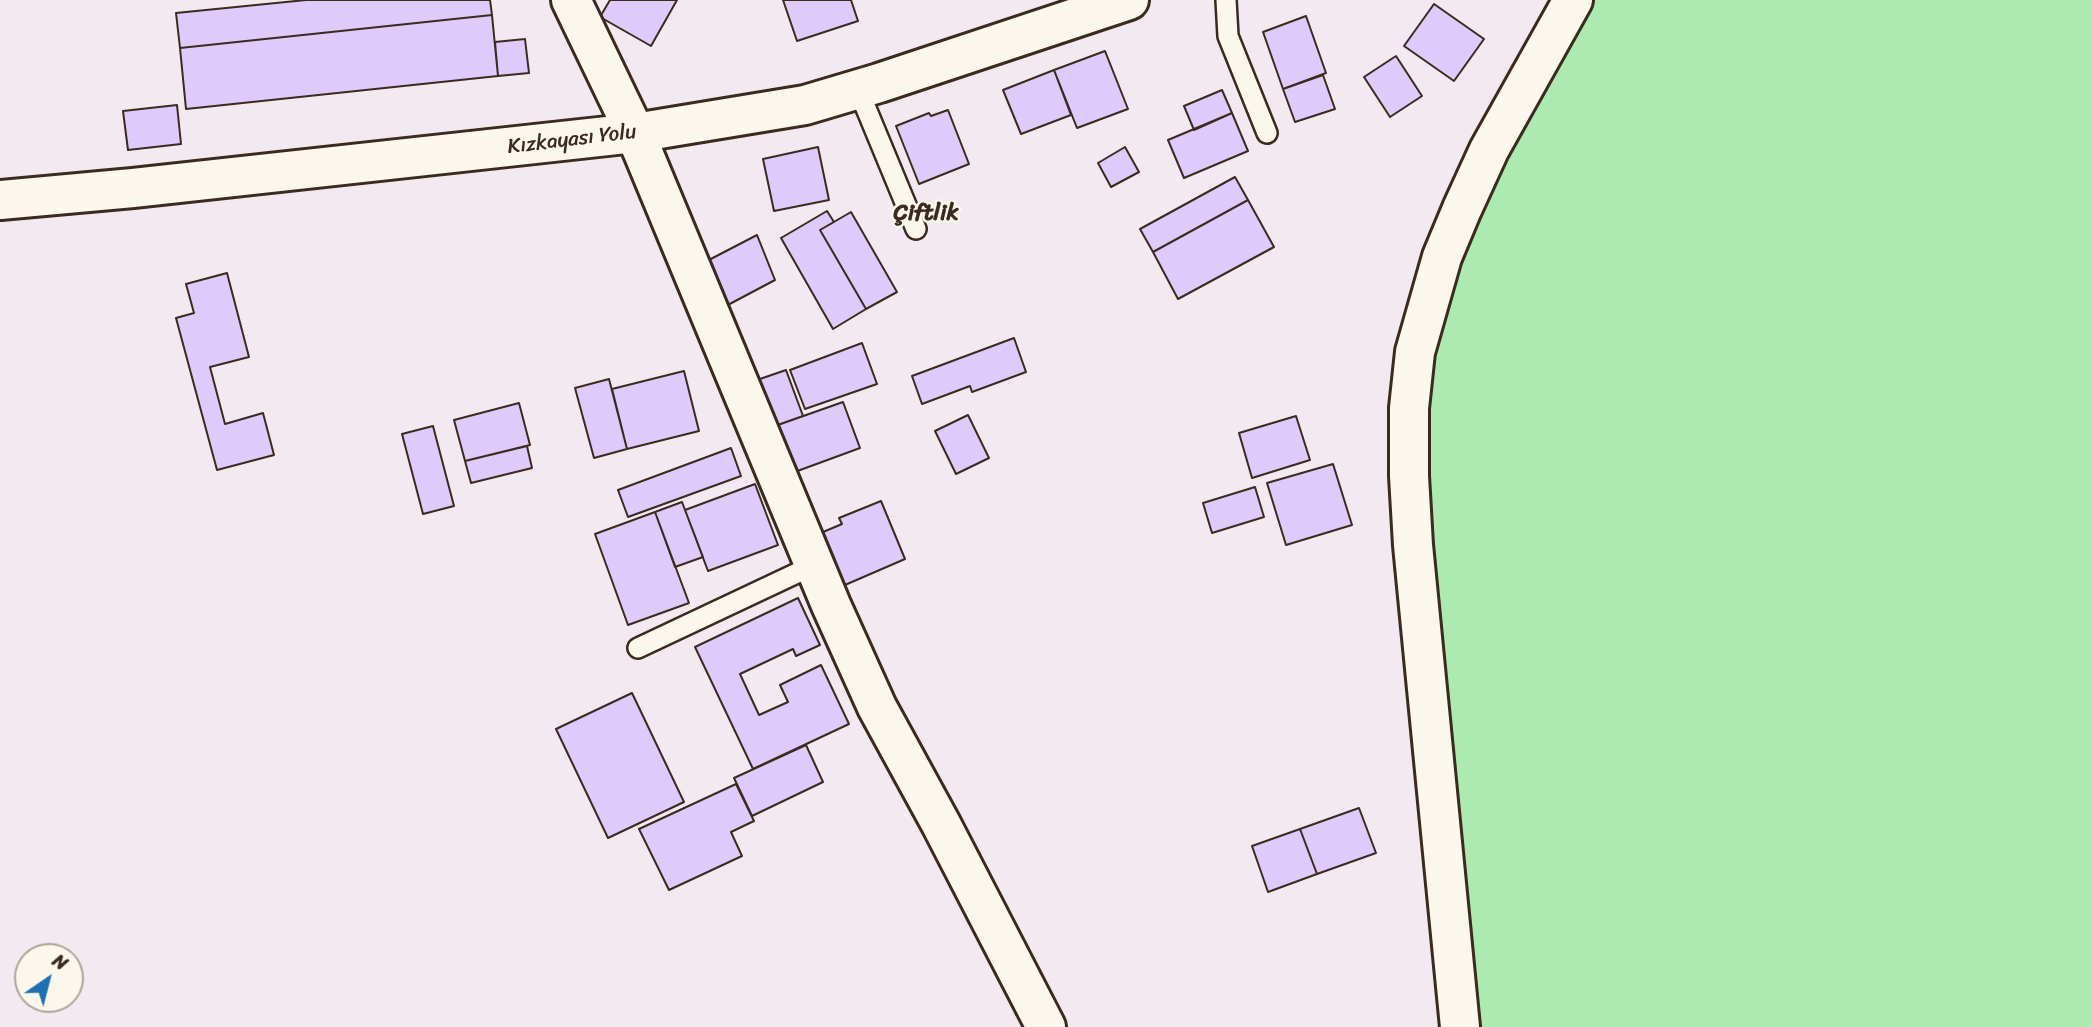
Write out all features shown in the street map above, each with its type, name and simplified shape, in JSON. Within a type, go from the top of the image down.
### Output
[{"type":"street","points":[[571,0],[635,133],[814,565],[877,707],[1046,1027]]},
{"type":"street","name":"Kızkayası Yolu","points":[[0,200],[147,187],[635,133],[805,105],[1129,0]]},
{"type":"street","points":[[1460,1027],[1413,545],[1409,408],[1415,352],[1442,257],[1462,209],[1489,150],[1573,0]]},
{"type":"lane","points":[[1226,0],[1228,36],[1268,133]]},
{"type":"lane","points":[[858,89],[916,229]]},
{"type":"lane","points":[[638,648],[814,565]]},
{"type":"green space","points":[[1573,0],[2092,0],[2092,1027],[1460,1027],[1415,352]]},
{"type":"building","points":[[306,0],[490,0],[492,15],[180,48],[176,13]]},
{"type":"building","points":[[610,0],[677,0],[651,46],[600,17]]},
{"type":"building","points":[[783,0],[851,0],[858,21],[797,41]]},
{"type":"building","points":[[1434,4],[1484,39],[1454,81],[1404,46]]},
{"type":"building","points":[[492,15],[498,76],[186,109],[180,48]]},
{"type":"building","points":[[1306,16],[1326,73],[1283,89],[1263,32]]},
{"type":"building","points":[[525,39],[529,73],[498,76],[495,42]]},
{"type":"building","points":[[1105,51],[1128,109],[1077,128],[1054,70]]},
{"type":"building","points":[[1396,56],[1422,96],[1390,117],[1364,77]]},
{"type":"building","points":[[1054,70],[1071,115],[1021,134],[1003,90]]},
{"type":"building","points":[[1323,75],[1335,109],[1295,122],[1283,89]]},
{"type":"building","points":[[1222,90],[1232,113],[1194,130],[1184,106]]},
{"type":"building","points":[[177,105],[181,144],[128,150],[123,111]]},
{"type":"building","points":[[948,110],[969,164],[919,184],[896,126],[929,113],[931,116]]},
{"type":"building","points":[[1232,113],[1248,151],[1184,178],[1168,140]]},
{"type":"building","points":[[818,147],[829,200],[774,211],[763,159]]},
{"type":"building","points":[[1125,147],[1139,172],[1111,187],[1098,163]]},
{"type":"building","points":[[1235,177],[1248,200],[1153,252],[1140,229]]},
{"type":"building","points":[[1248,200],[1274,247],[1178,299],[1153,252]]},
{"type":"building","points":[[827,211],[834,222],[820,230],[866,309],[833,329],[781,238]]},
{"type":"building","points":[[851,212],[897,292],[866,309],[820,230]]},
{"type":"building","points":[[757,235],[775,280],[724,307],[705,262]]},
{"type":"building","points":[[227,273],[249,357],[210,367],[225,424],[263,413],[274,455],[217,470],[176,318],[194,313],[186,284]]},
{"type":"building","points":[[1014,338],[1026,372],[972,392],[970,386],[922,404],[912,376]]},
{"type":"building","points":[[862,343],[877,384],[805,409],[790,370]]},
{"type":"building","points":[[786,370],[803,416],[775,426],[757,380]]},
{"type":"building","points":[[684,371],[699,431],[627,449],[612,389]]},
{"type":"building","points":[[609,379],[627,449],[594,458],[575,388]]},
{"type":"building","points":[[843,402],[860,448],[792,473],[775,426]]},
{"type":"building","points":[[519,403],[530,445],[465,461],[454,420]]},
{"type":"building","points":[[968,415],[989,458],[956,474],[935,431]]},
{"type":"building","points":[[1296,416],[1310,460],[1252,478],[1239,433]]},
{"type":"building","points":[[433,426],[454,506],[423,514],[402,434]]},
{"type":"building","points":[[527,446],[532,468],[471,483],[465,461]]},
{"type":"building","points":[[731,448],[741,476],[628,517],[618,490]]},
{"type":"building","points":[[1333,464],[1352,525],[1286,545],[1267,483]]},
{"type":"building","points":[[755,484],[778,545],[708,571],[685,510]]},
{"type":"building","points":[[1255,487],[1264,517],[1212,533],[1203,503]]},
{"type":"building","points":[[881,501],[905,559],[838,588],[816,535],[842,524],[839,518]]},
{"type":"building","points":[[682,502],[703,557],[675,567],[655,512]]},
{"type":"building","points":[[655,512],[689,603],[628,625],[595,534]]},
{"type":"building","points":[[798,598],[820,645],[796,656],[793,649],[740,674],[759,715],[788,702],[780,685],[821,665],[849,724],[753,769],[695,647]]},
{"type":"building","points":[[632,693],[684,802],[608,838],[556,729]]},
{"type":"building","points":[[806,745],[823,782],[752,816],[734,778]]},
{"type":"building","points":[[736,784],[754,821],[731,832],[742,856],[669,890],[639,829]]},
{"type":"building","points":[[1359,808],[1376,853],[1317,874],[1300,829]]},
{"type":"building","points":[[1300,829],[1317,874],[1268,892],[1252,846]]},
{"type":"district","name":"Çiftlik","points":[[926,214]]}]
